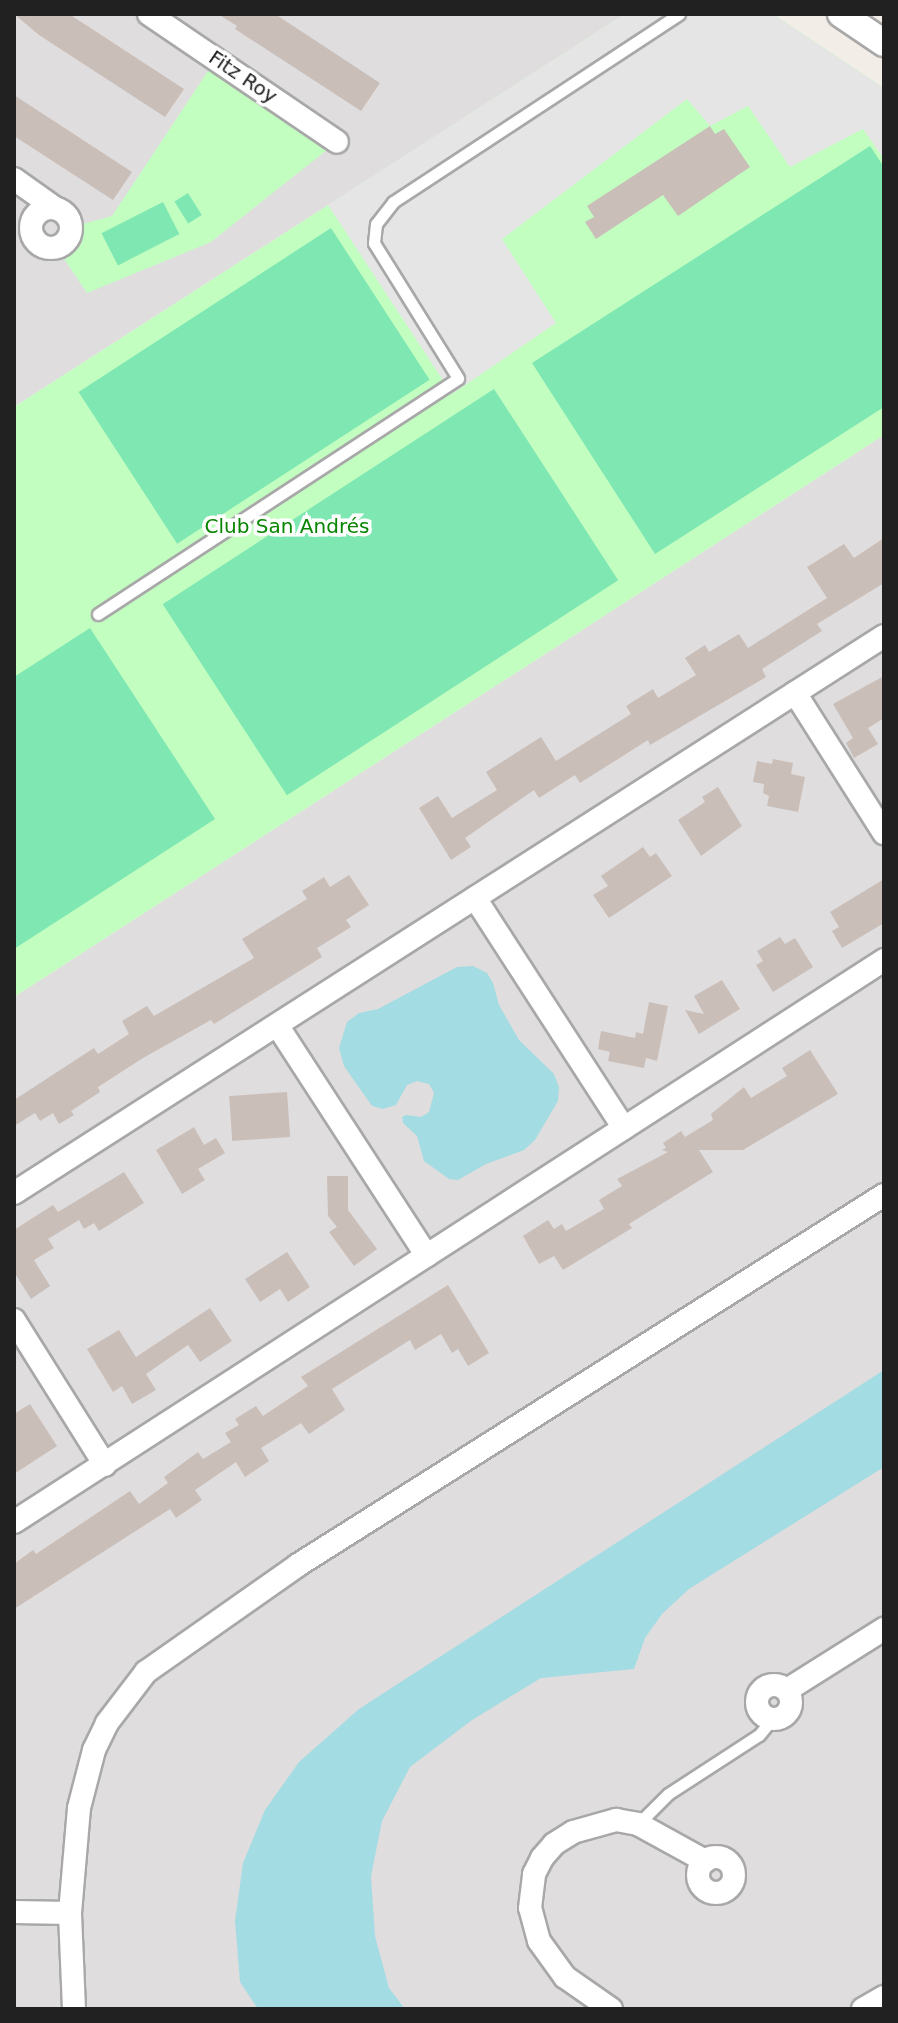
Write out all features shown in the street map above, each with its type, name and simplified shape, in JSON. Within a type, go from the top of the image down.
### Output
[{"type":"street","name":"Fitz Roy","points":[[149,14],[337,142]]},
{"type":"street","points":[[841,14],[884,43]]},
{"type":"street","points":[[22,185],[67,215],[72,227],[68,239],[57,248],[44,247],[34,239],[34,204],[22,185]]},
{"type":"street","points":[[33,219],[42,210],[55,208]]},
{"type":"street","points":[[14,1193],[884,636]]},
{"type":"street","points":[[795,693],[884,833]]},
{"type":"street","points":[[475,898],[624,1128]]},
{"type":"street","points":[[14,1522],[884,960]]},
{"type":"street","points":[[277,1025],[427,1256]]},
{"type":"street","points":[[74,2009],[70,1913],[75,1834],[94,1750],[125,1696],[146,1672],[298,1565],[884,1195]]},
{"type":"street","points":[[14,1320],[105,1465]]},
{"type":"street","points":[[772,1719],[782,1718],[790,1710],[791,1699],[787,1690],[884,1629]]},
{"type":"street","points":[[611,2009],[565,1977],[549,1957],[532,1924],[534,1874],[554,1844],[595,1823],[616,1820],[638,1824],[705,1861]]},
{"type":"street","points":[[14,1912],[70,1913]]},
{"type":"street","points":[[863,2009],[884,1997]]},
{"type":"lane","points":[[98,614],[458,378],[374,243],[376,224],[393,202],[679,14]]},
{"type":"lane","points":[[638,1824],[668,1794],[759,1735],[772,1719]]},
{"type":"shaded area","points":[[14,14],[625,14],[14,407]]},
{"type":"shaded area","points":[[625,14],[773,14],[884,88],[884,159],[863,129],[790,167],[748,106],[710,126],[687,99],[502,239],[556,323],[452,394],[328,205]]},
{"type":"shaded area","points":[[884,435],[884,2009],[14,2009],[14,997]]},
{"type":"green space","name":"Club San Andrés","points":[[625,14],[773,14],[884,88],[884,435],[14,997],[14,407]]},
{"type":"green space","points":[[216,59],[337,142],[211,242],[87,293],[57,248],[68,239],[72,227],[112,216]]},
{"type":"green space","points":[[870,146],[884,167],[884,407],[655,554],[532,363]]},
{"type":"green space","points":[[188,193],[202,215],[188,224],[174,201]]},
{"type":"green space","points":[[163,202],[179,234],[118,265],[102,233]]},
{"type":"green space","points":[[331,228],[430,380],[177,544],[79,392]]},
{"type":"green space","points":[[494,389],[618,580],[287,795],[163,604]]},
{"type":"green space","points":[[90,628],[215,819],[14,949],[14,677]]},
{"type":"water","points":[[473,966],[487,973],[499,1005],[519,1040],[554,1074],[559,1087],[558,1101],[535,1140],[524,1150],[486,1164],[458,1180],[449,1179],[424,1161],[417,1136],[403,1123],[402,1117],[406,1115],[421,1117],[429,1112],[434,1093],[429,1084],[417,1081],[407,1085],[396,1105],[383,1109],[372,1106],[344,1066],[339,1048],[347,1022],[359,1013],[378,1009],[457,967]]},
{"type":"water","points":[[884,1370],[884,1467],[689,1589],[662,1614],[645,1638],[634,1669],[541,1678],[472,1720],[410,1767],[382,1821],[371,1876],[375,1936],[389,1988],[405,2009],[258,2009],[240,1982],[235,1921],[243,1863],[265,1810],[299,1762],[359,1709]]},
{"type":"building","points":[[14,14],[69,14],[184,89],[165,117],[39,35]]},
{"type":"building","points":[[218,14],[275,14],[380,83],[361,111],[235,29],[237,26]]},
{"type":"building","points":[[14,95],[132,172],[113,200],[14,136]]},
{"type":"building","points":[[710,126],[715,134],[724,129],[750,167],[678,216],[663,195],[596,239],[585,222],[594,217],[587,206]]},
{"type":"building","points":[[884,538],[884,583],[817,624],[822,631],[762,669],[766,677],[650,745],[648,740],[580,783],[575,775],[539,798],[534,790],[465,838],[471,847],[451,860],[419,808],[438,796],[452,818],[497,790],[486,772],[541,737],[556,761],[631,714],[626,706],[653,689],[658,698],[696,675],[685,658],[705,645],[709,652],[739,634],[748,648],[827,598],[807,567],[844,544],[854,558]]},
{"type":"building","points":[[884,676],[884,718],[868,728],[878,744],[854,758],[846,743],[853,738],[833,704]]},
{"type":"building","points":[[773,759],[793,763],[791,774],[805,777],[798,812],[767,806],[769,796],[763,793],[764,784],[753,782],[757,761],[772,764]]},
{"type":"building","points":[[718,787],[742,826],[701,856],[678,820],[705,802],[702,797]]},
{"type":"building","points":[[643,847],[650,857],[656,853],[672,876],[609,918],[593,895],[608,886],[601,876]]},
{"type":"building","points":[[349,875],[369,905],[346,920],[351,927],[317,948],[322,957],[214,1024],[211,1020],[143,1058],[98,1087],[100,1092],[71,1111],[74,1115],[59,1124],[53,1113],[40,1121],[35,1113],[14,1126],[14,1100],[94,1048],[98,1054],[129,1034],[122,1021],[147,1006],[154,1016],[254,958],[242,939],[307,899],[302,891],[324,877],[330,887]]},
{"type":"building","points":[[884,879],[884,923],[842,948],[832,931],[839,927],[830,912]]},
{"type":"building","points":[[780,937],[785,944],[795,938],[813,967],[773,992],[756,965],[763,961],[757,951]]},
{"type":"building","points":[[722,980],[740,1009],[699,1034],[685,1010],[704,1014],[694,996]]},
{"type":"building","points":[[649,1002],[668,1006],[657,1061],[646,1058],[644,1068],[608,1061],[610,1052],[598,1049],[601,1031],[635,1038],[636,1032],[643,1034]]},
{"type":"building","points":[[810,1050],[838,1094],[743,1150],[699,1150],[713,1172],[629,1224],[632,1228],[563,1270],[554,1256],[539,1264],[523,1236],[548,1220],[554,1229],[562,1224],[566,1231],[604,1209],[599,1200],[622,1186],[617,1179],[668,1152],[662,1150],[666,1148],[663,1143],[681,1131],[685,1137],[713,1120],[711,1114],[744,1087],[751,1098],[787,1076],[782,1068]]},
{"type":"building","points":[[287,1092],[290,1137],[232,1141],[229,1096]]},
{"type":"building","points":[[194,1127],[204,1145],[216,1138],[225,1153],[198,1169],[205,1180],[182,1194],[156,1150]]},
{"type":"building","points":[[124,1172],[144,1203],[99,1231],[94,1223],[84,1229],[79,1220],[48,1239],[54,1248],[34,1260],[50,1286],[31,1299],[14,1272],[14,1230],[53,1205],[58,1212]]},
{"type":"building","points":[[327,1176],[348,1176],[348,1210],[377,1249],[354,1266],[329,1232],[337,1227],[328,1216]]},
{"type":"building","points":[[287,1252],[310,1287],[288,1302],[280,1289],[260,1302],[245,1279]]},
{"type":"building","points":[[448,1285],[489,1353],[468,1366],[458,1349],[452,1353],[441,1334],[415,1350],[410,1340],[332,1389],[345,1410],[309,1434],[301,1423],[261,1448],[269,1461],[245,1477],[236,1462],[195,1490],[202,1500],[176,1518],[170,1509],[14,1609],[14,1564],[33,1550],[36,1554],[130,1491],[139,1504],[168,1483],[164,1477],[198,1452],[203,1459],[231,1442],[225,1433],[239,1425],[235,1419],[256,1406],[263,1416],[308,1386],[301,1377]]},
{"type":"building","points":[[210,1308],[232,1341],[200,1362],[188,1345],[146,1374],[156,1390],[132,1404],[122,1386],[113,1392],[87,1349],[119,1330],[136,1357]]},
{"type":"building","points":[[30,1404],[57,1446],[14,1474],[14,1414]]}]
